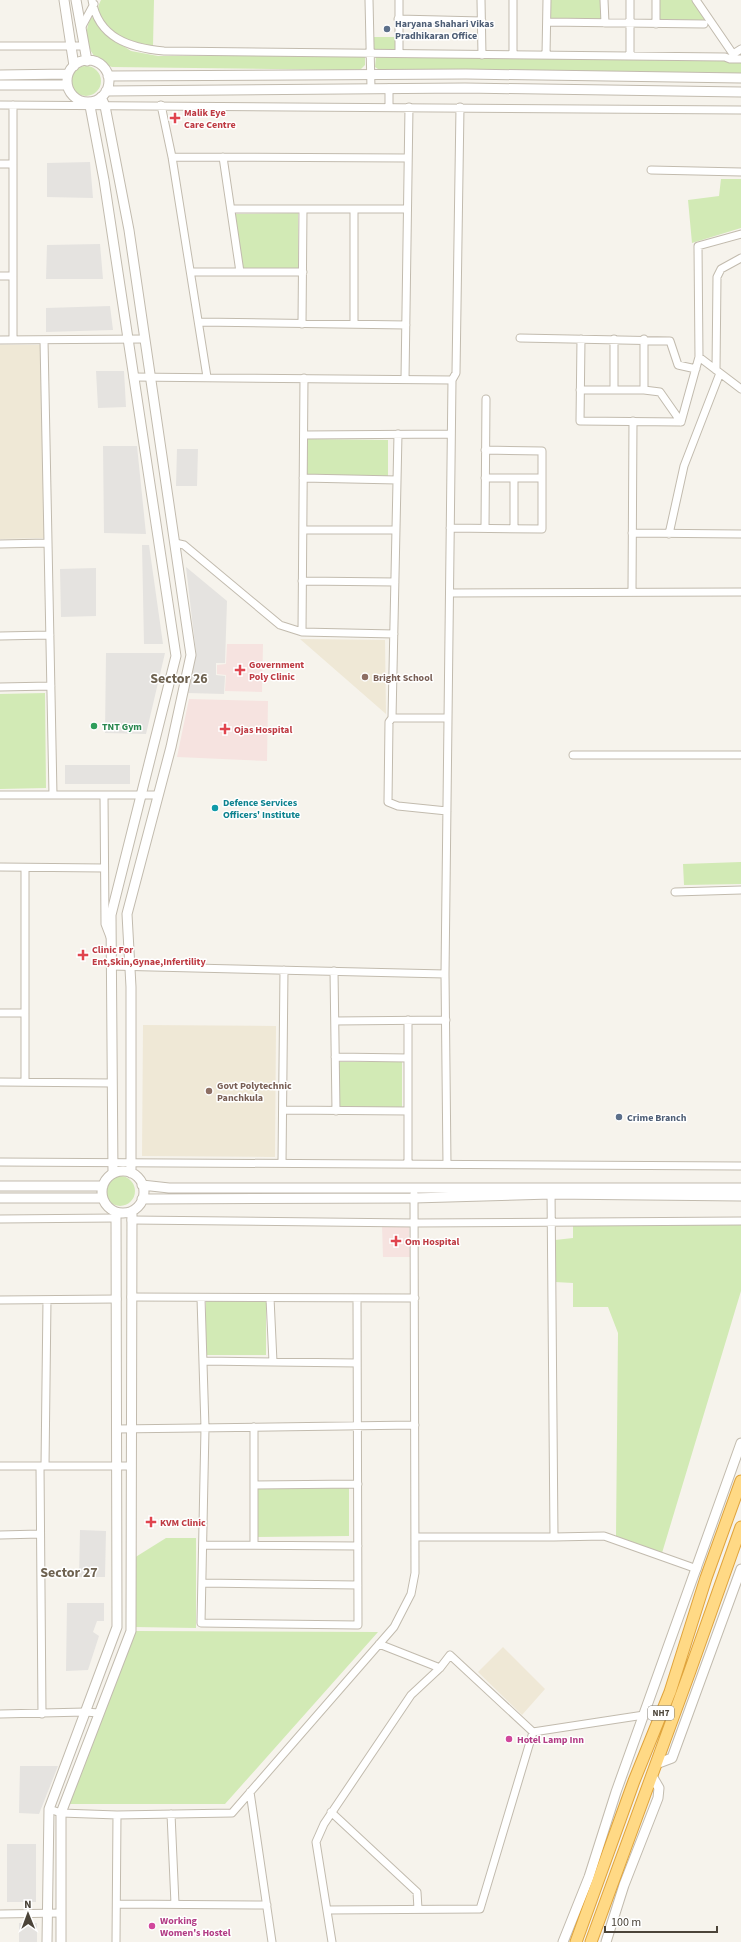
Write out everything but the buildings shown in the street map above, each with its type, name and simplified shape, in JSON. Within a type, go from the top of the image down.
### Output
[{"type":"highway","name":"NH7","points":[[576,1942],[634,1780],[670,1692],[706,1578],[741,1481]]},
{"type":"highway","name":"NH7","points":[[590,1942],[652,1776],[741,1527]]},
{"type":"street","points":[[64,0],[74,66]]},
{"type":"street","points":[[76,0],[87,61]]},
{"type":"street","points":[[368,0],[371,75],[370,88]]},
{"type":"street","points":[[399,0],[399,53]]},
{"type":"street","points":[[481,0],[482,54]]},
{"type":"street","points":[[513,0],[514,55]]},
{"type":"street","points":[[546,55],[547,0]]},
{"type":"street","points":[[604,0],[605,23]]},
{"type":"street","points":[[630,0],[630,55]]},
{"type":"street","points":[[656,0],[656,24]]},
{"type":"street","points":[[696,0],[733,54],[741,49]]},
{"type":"street","points":[[80,28],[94,2]]},
{"type":"street","points":[[94,2],[95,16],[116,38],[141,49],[164,51],[370,54],[630,55],[725,57],[730,59],[741,59]]},
{"type":"street","points":[[398,19],[482,20]]},
{"type":"street","points":[[547,22],[704,24]]},
{"type":"street","points":[[0,46],[84,46]]},
{"type":"street","points":[[88,104],[74,97],[67,85],[68,74],[74,66],[87,61],[100,65],[108,76],[104,98],[128,230],[191,655],[158,795],[127,914],[130,966],[131,1173]]},
{"type":"street","points":[[0,75],[68,74]]},
{"type":"street","points":[[108,76],[371,75],[741,78]]},
{"type":"street","points":[[0,85],[67,85]]},
{"type":"street","points":[[0,105],[88,104],[104,98],[370,88],[741,92]]},
{"type":"street","points":[[389,88],[389,107]]},
{"type":"street","points":[[104,98],[161,105],[741,110]]},
{"type":"street","points":[[88,104],[104,180],[176,656],[111,915],[113,1173]]},
{"type":"street","points":[[13,105],[13,340]]},
{"type":"street","points":[[161,105],[172,157],[207,377]]},
{"type":"street","points":[[405,379],[409,107]]},
{"type":"street","points":[[447,1164],[445,974],[450,528],[452,380],[456,373],[460,107]]},
{"type":"street","points":[[172,157],[408,158]]},
{"type":"street","points":[[223,157],[240,272]]},
{"type":"street","points":[[0,164],[13,164]]},
{"type":"street","points":[[651,170],[741,172]]},
{"type":"street","points":[[302,324],[303,208]]},
{"type":"street","points":[[231,209],[407,209]]},
{"type":"street","points":[[354,209],[354,324]]},
{"type":"street","points":[[681,422],[699,356],[698,246],[741,234]]},
{"type":"street","points":[[669,534],[684,466],[718,371],[717,277],[721,270],[741,258]]},
{"type":"street","points":[[191,272],[303,272]]},
{"type":"street","points":[[0,276],[13,276]]},
{"type":"street","points":[[199,322],[406,325]]},
{"type":"street","points":[[520,338],[644,339],[670,341],[678,365],[696,369]]},
{"type":"street","points":[[0,340],[145,339]]},
{"type":"street","points":[[581,339],[580,421],[681,422]]},
{"type":"street","points":[[614,339],[614,390]]},
{"type":"street","points":[[644,339],[644,390]]},
{"type":"street","points":[[44,340],[53,795]]},
{"type":"street","points":[[699,356],[741,389]]},
{"type":"street","points":[[133,376],[452,380]]},
{"type":"street","points":[[302,632],[304,378]]},
{"type":"street","points":[[580,390],[644,390],[660,392],[681,422]]},
{"type":"street","points":[[485,528],[486,399]]},
{"type":"street","points":[[632,592],[633,421]]},
{"type":"street","points":[[398,434],[392,718],[389,722],[388,802],[398,806],[447,811]]},
{"type":"street","points":[[304,435],[452,434]]},
{"type":"street","points":[[450,528],[542,529],[542,451],[485,450]]},
{"type":"street","points":[[303,478],[397,480]]},
{"type":"street","points":[[485,478],[542,478]]},
{"type":"street","points":[[514,478],[514,528]]},
{"type":"street","points":[[303,530],[396,530]]},
{"type":"street","points":[[632,533],[741,534]]},
{"type":"street","points":[[175,543],[184,545],[280,625],[302,632],[394,634]]},
{"type":"street","points":[[0,544],[48,544]]},
{"type":"street","points":[[302,581],[395,582]]},
{"type":"street","points":[[450,593],[741,592]]},
{"type":"street","points":[[0,636],[50,635]]},
{"type":"street","points":[[0,687],[51,686]]},
{"type":"street","points":[[392,718],[448,718]]},
{"type":"street","points":[[573,755],[741,755]]},
{"type":"street","points":[[0,795],[158,795]]},
{"type":"street","points":[[104,795],[105,924],[111,941]]},
{"type":"street","points":[[0,868],[104,868]]},
{"type":"street","points":[[25,868],[25,1082]]},
{"type":"street","points":[[675,892],[741,890]]},
{"type":"street","points":[[111,966],[445,974]]},
{"type":"street","points":[[282,1163],[284,970]]},
{"type":"street","points":[[334,971],[336,1111]]},
{"type":"street","points":[[0,1013],[25,1013]]},
{"type":"street","points":[[408,1020],[408,1164]]},
{"type":"street","points":[[335,1021],[446,1020]]},
{"type":"street","points":[[335,1057],[408,1058]]},
{"type":"street","points":[[0,1082],[112,1082]]},
{"type":"street","points":[[283,1110],[408,1111]]},
{"type":"street","points":[[0,1162],[741,1166]]},
{"type":"street","points":[[47,1942],[49,1809],[117,1627],[116,1215],[102,1198],[105,1181],[113,1173],[119,1171],[131,1173],[140,1180],[142,1185],[142,1199],[132,1215],[131,1631],[61,1812],[61,1942]]},
{"type":"street","points":[[142,1185],[169,1188],[414,1188],[741,1196]]},
{"type":"street","points":[[0,1186],[103,1186]]},
{"type":"street","points":[[49,1809],[61,1812],[117,1815],[232,1812],[394,1627],[411,1594],[415,1573],[414,1188]]},
{"type":"street","points":[[142,1199],[414,1198],[551,1191],[741,1188]]},
{"type":"street","points":[[551,1191],[554,1536]]},
{"type":"street","points":[[0,1198],[102,1198]]},
{"type":"street","points":[[0,1219],[132,1215],[414,1223],[741,1221]]},
{"type":"street","points":[[131,1297],[415,1298]]},
{"type":"street","points":[[201,1298],[205,1428],[201,1623],[358,1625],[357,1298]]},
{"type":"street","points":[[270,1298],[273,1362]]},
{"type":"street","points":[[0,1300],[117,1299]]},
{"type":"street","points":[[42,1714],[40,1534],[47,1300]]},
{"type":"street","points":[[204,1361],[357,1363]]},
{"type":"street","points":[[117,1429],[415,1425]]},
{"type":"street","points":[[254,1427],[254,1545]]},
{"type":"street","points":[[563,1942],[589,1876],[644,1715],[697,1570],[741,1442]]},
{"type":"street","points":[[0,1466],[131,1466]]},
{"type":"street","points":[[254,1486],[358,1484]]},
{"type":"street","points":[[0,1535],[40,1534]]},
{"type":"street","points":[[415,1537],[604,1536],[697,1570]]},
{"type":"street","points":[[203,1545],[358,1546]]},
{"type":"street","points":[[656,1764],[672,1758],[741,1569]]},
{"type":"street","points":[[202,1583],[358,1585]]},
{"type":"street","points":[[379,1644],[440,1668]]},
{"type":"street","points":[[332,1942],[316,1842],[331,1812],[411,1695],[440,1668],[450,1655],[533,1732]]},
{"type":"street","points":[[0,1714],[100,1713]]},
{"type":"street","points":[[533,1732],[644,1715]]},
{"type":"street","points":[[327,1910],[480,1909],[533,1732]]},
{"type":"street","points":[[606,1942],[624,1885],[658,1798],[659,1788],[652,1776]]},
{"type":"street","points":[[250,1792],[272,1942]]},
{"type":"street","points":[[331,1812],[417,1892],[418,1909]]},
{"type":"street","points":[[171,1814],[174,1904]]},
{"type":"street","points":[[116,1942],[117,1815]]},
{"type":"street","points":[[117,1904],[267,1905]]},
{"type":"street","points":[[0,1914],[61,1913]]},
{"type":"shaded area","points":[[90,162],[93,198],[47,197],[47,163]]},
{"type":"shaded area","points":[[100,244],[103,279],[46,279],[47,245]]},
{"type":"shaded area","points":[[110,306],[113,330],[46,332],[46,308]]},
{"type":"shaded area","points":[[0,345],[43,345],[44,538],[0,539]]},
{"type":"shaded area","points":[[96,371],[124,371],[126,407],[98,408]]},
{"type":"shaded area","points":[[103,446],[137,446],[146,534],[104,533]]},
{"type":"shaded area","points":[[177,449],[198,449],[197,486],[176,486]]},
{"type":"shaded area","points":[[142,545],[149,545],[163,644],[144,644]]},
{"type":"shaded area","points":[[186,567],[227,601],[225,663],[216,663],[216,675],[225,676],[224,694],[188,693],[196,653]]},
{"type":"shaded area","points":[[96,568],[96,616],[61,617],[60,569]]},
{"type":"shaded area","name":"Bright School","points":[[300,639],[385,640],[386,714]]},
{"type":"shaded area","name":"Government Poly Clinic","points":[[227,644],[263,644],[262,692],[225,691],[226,675],[217,674],[217,665],[226,664]]},
{"type":"shaded area","points":[[106,653],[165,653],[146,734],[105,733]]},
{"type":"shaded area","name":"Ojas Hospital","points":[[189,699],[268,701],[267,761],[177,757]]},
{"type":"shaded area","points":[[65,765],[130,765],[130,784],[65,784]]},
{"type":"shaded area","name":"Govt Polytechnic Panchkula","points":[[143,1025],[276,1026],[275,1157],[142,1156]]},
{"type":"shaded area","name":"Om Hospital","points":[[382,1225],[409,1225],[410,1257],[383,1257]]},
{"type":"shaded area","points":[[80,1530],[106,1531],[105,1577],[79,1577]]},
{"type":"shaded area","points":[[67,1603],[104,1603],[104,1621],[97,1621],[93,1632],[99,1636],[88,1670],[66,1671]]},
{"type":"shaded area","points":[[503,1647],[545,1689],[522,1715],[478,1672]]},
{"type":"shaded area","points":[[20,1766],[58,1766],[39,1814],[19,1813]]},
{"type":"shaded area","points":[[7,1844],[36,1844],[36,1902],[7,1902]]},
{"type":"shaded area","points":[[19,1923],[37,1923],[37,1942],[19,1942]]},
{"type":"green space","points":[[101,0],[154,0],[153,46],[124,38],[112,30],[106,24],[98,10]]},
{"type":"green space","points":[[551,0],[601,0],[601,19],[551,18]]},
{"type":"green space","points":[[658,0],[692,0],[706,21],[659,19]]},
{"type":"green space","points":[[92,17],[114,40],[131,51],[158,56],[365,56],[365,65],[361,69],[346,70],[112,67],[98,60],[88,45],[87,27]]},
{"type":"green space","points":[[373,37],[396,37],[397,50],[373,51]]},
{"type":"green space","points":[[376,57],[741,61],[741,74],[381,71],[375,67]]},
{"type":"green space","points":[[86,66],[92,67],[100,75],[100,87],[92,95],[86,96],[80,95],[72,87],[71,81],[72,75],[80,67]]},
{"type":"green space","points":[[721,179],[741,179],[741,228],[692,243],[688,200],[719,196]]},
{"type":"green space","points":[[298,213],[298,269],[242,269],[235,214]]},
{"type":"green space","points":[[306,439],[388,440],[388,476],[306,475]]},
{"type":"green space","points":[[45,693],[46,788],[0,789],[0,694]]},
{"type":"green space","points":[[741,862],[741,884],[684,885],[683,864]]},
{"type":"green space","points":[[338,1062],[402,1062],[402,1108],[338,1108]]},
{"type":"green space","points":[[120,1176],[126,1177],[134,1185],[134,1197],[126,1205],[120,1206],[114,1205],[106,1197],[105,1191],[106,1185],[114,1177]]},
{"type":"green space","points":[[573,1224],[741,1224],[741,1291],[662,1553],[616,1536],[618,1333],[608,1307],[573,1307],[573,1283],[555,1282],[555,1240],[573,1238]]},
{"type":"green space","points":[[206,1300],[266,1300],[266,1355],[206,1355]]},
{"type":"green space","points":[[349,1488],[349,1536],[257,1537],[256,1489]]},
{"type":"green space","points":[[166,1538],[196,1538],[196,1628],[134,1627],[134,1558]]},
{"type":"green space","points":[[136,1631],[378,1632],[225,1804],[69,1804]]},
{"type":"place","name":"Haryana Shahari Vikas Pradhikaran Office","points":[[387,29]]},
{"type":"place","name":"Malik Eye Care Centre","points":[[175,118]]},
{"type":"place","name":"Government Poly Clinic","points":[[240,670]]},
{"type":"place","name":"Bright School","points":[[365,677]]},
{"type":"place","name":"TNT Gym","points":[[94,726]]},
{"type":"place","name":"Ojas Hospital","points":[[225,729]]},
{"type":"place","name":"Defence Services Officers' Institute","points":[[215,808]]},
{"type":"place","name":"Clinic For Ent,Skin,Gynae,Infertility","points":[[83,955]]},
{"type":"place","name":"Govt Polytechnic Panchkula","points":[[209,1091]]},
{"type":"place","name":"Crime Branch","points":[[619,1117]]},
{"type":"place","name":"Om Hospital","points":[[396,1241]]},
{"type":"place","name":"KVM Clinic","points":[[151,1522]]},
{"type":"place","name":"Hotel Lamp Inn","points":[[509,1739]]},
{"type":"place","name":"Working Women's Hostel","points":[[152,1926]]},
{"type":"district","name":"Sector 26","points":[[179,678]]},
{"type":"district","name":"Sector 27","points":[[69,1572]]}]
